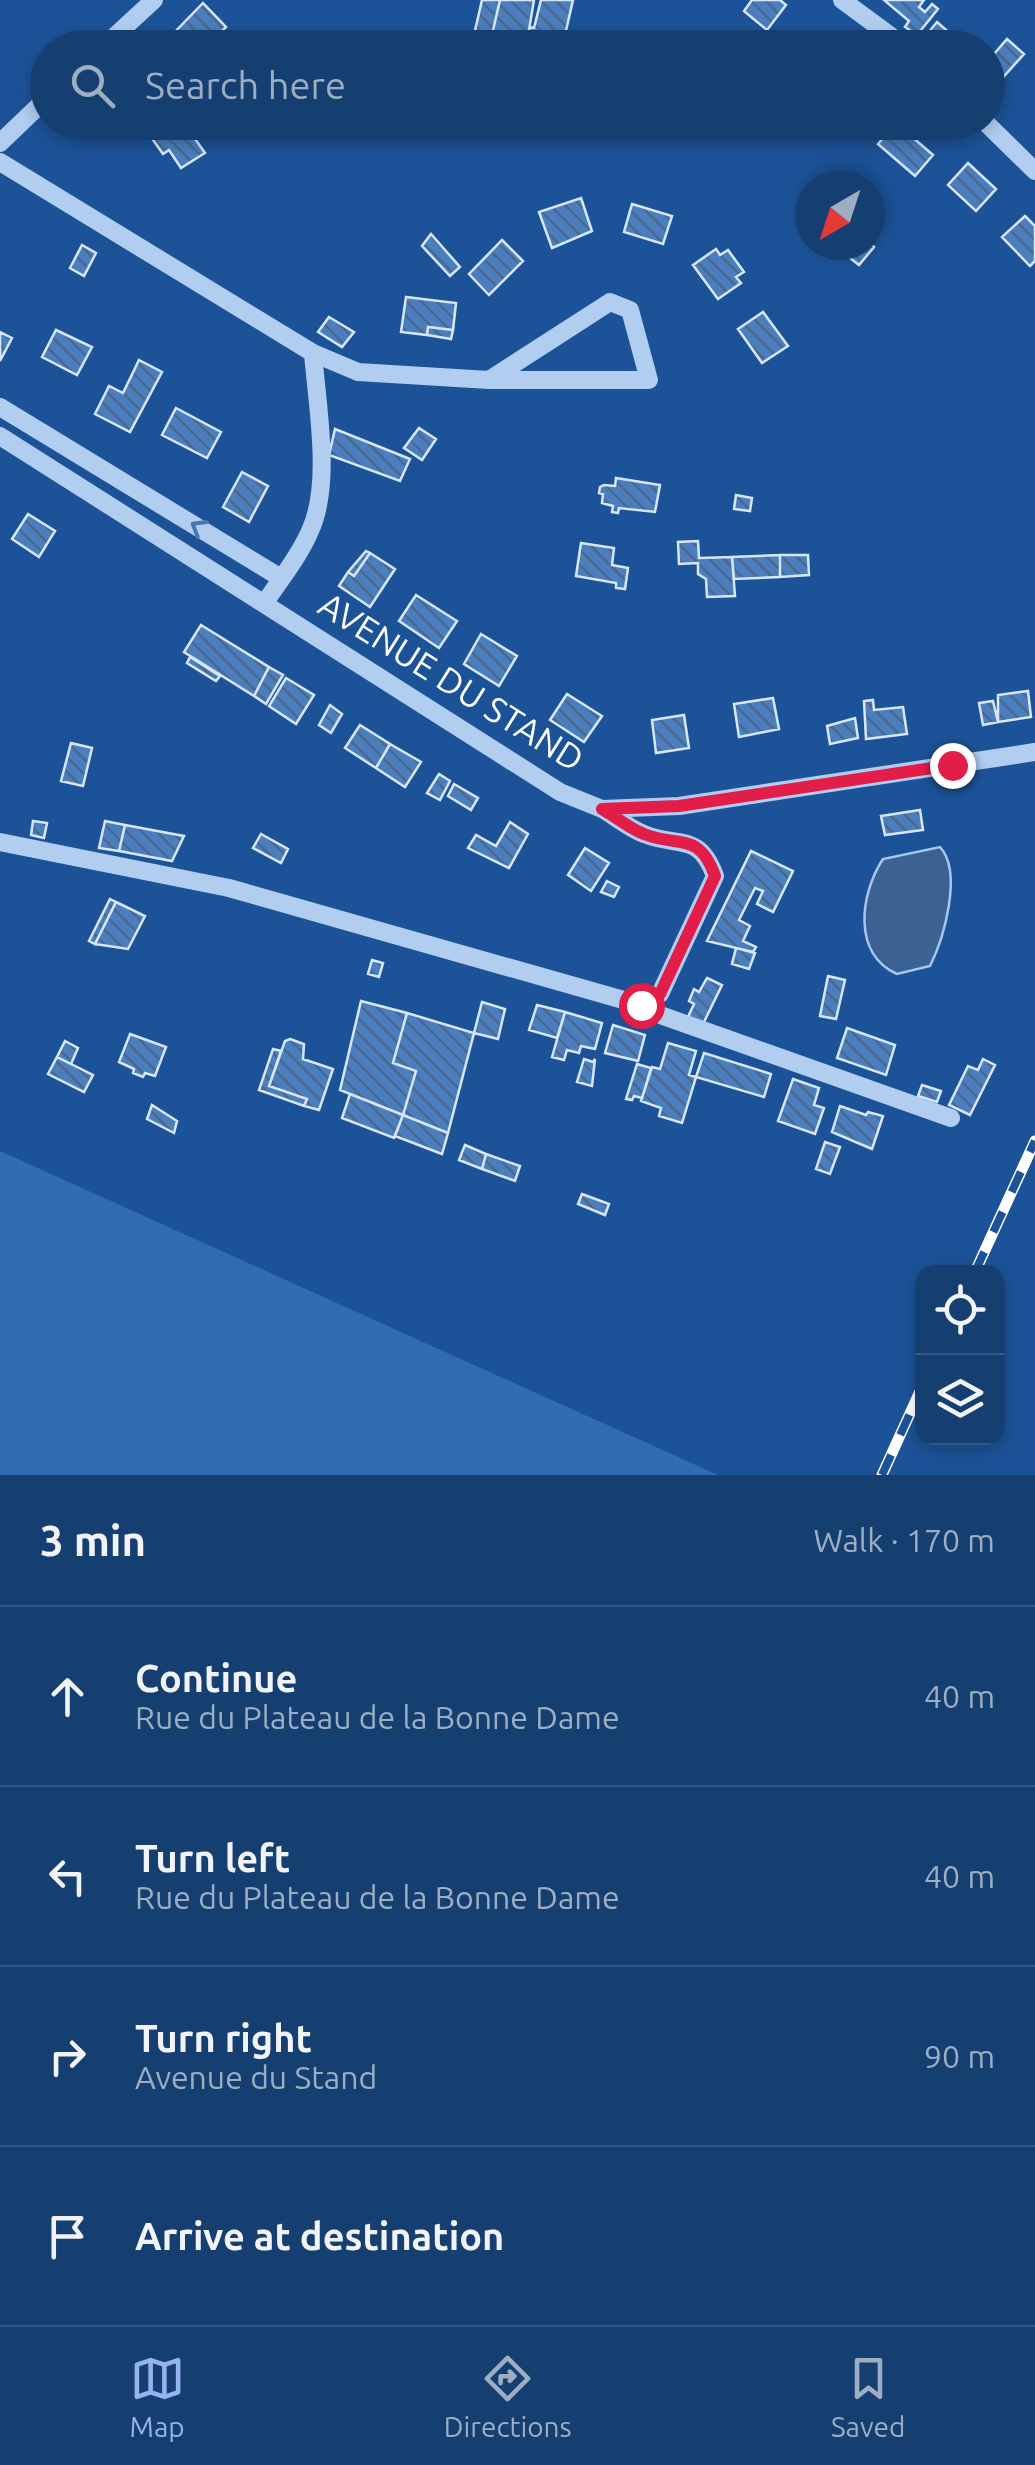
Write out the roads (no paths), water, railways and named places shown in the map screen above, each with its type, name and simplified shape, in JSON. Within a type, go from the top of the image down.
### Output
[{"type":"street","points":[[122,30],[154,0]]},
{"type":"street","points":[[842,0],[883,30]]},
{"type":"street","points":[[0,143],[30,115]]},
{"type":"street","points":[[1003,140],[1035,171]]},
{"type":"street","points":[[0,162],[312,353],[358,372],[488,380],[649,380],[630,310],[610,302],[488,380]]},
{"type":"street","points":[[264,604],[310,532],[317,508],[320,460],[312,353]]},
{"type":"street","points":[[0,406],[281,578]]},
{"type":"street","name":"AVENUE DU STAND","points":[[0,436],[560,792],[602,809],[679,806],[1035,752]]},
{"type":"street","points":[[602,809],[645,835],[691,843],[708,856],[715,876],[660,994],[641,1005]]},
{"type":"street","points":[[0,842],[229,888],[641,1005],[951,1118]]},
{"type":"railway","points":[[978,1265],[1035,1141]]},
{"type":"railway","points":[[882,1475],[915,1402]]}]
